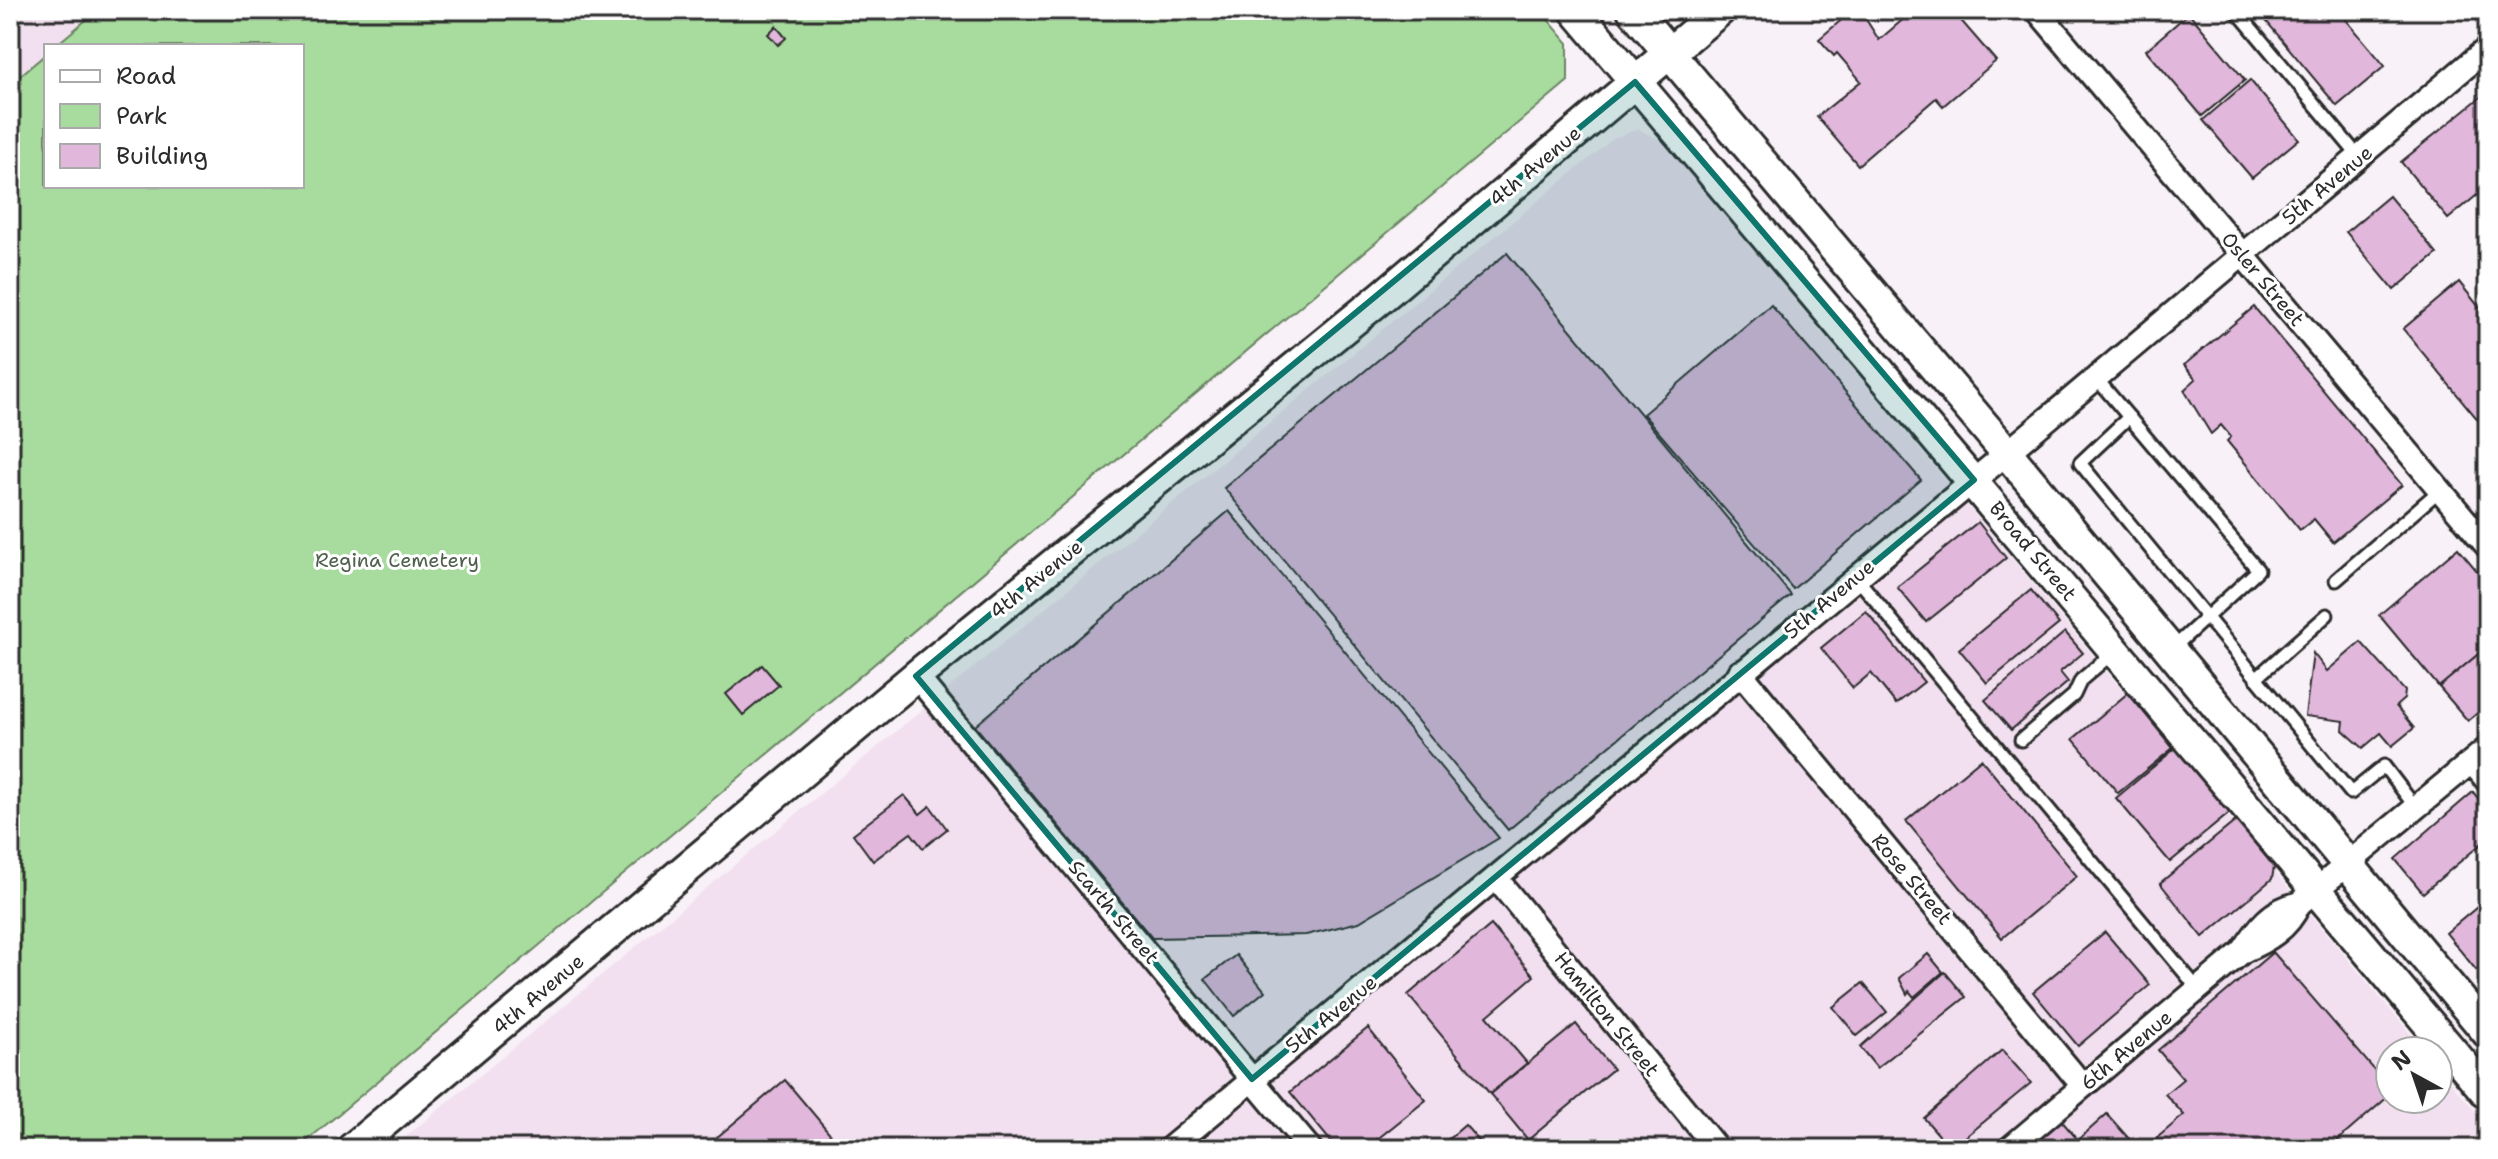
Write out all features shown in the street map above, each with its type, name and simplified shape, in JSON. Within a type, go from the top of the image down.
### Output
[{"type":"main road","name":"Broad Street","points":[[1575,10],[1974,480],[2115,651],[2308,897],[2488,1094]]},
{"type":"main road","name":"Broad Street","points":[[1633,10],[2007,453],[2488,1033]]},
{"type":"main road","name":"4th Avenue","points":[[352,1149],[916,676],[1383,296],[1720,10]]},
{"type":"street","name":"Osler Street","points":[[2037,10],[2488,547]]},
{"type":"street","name":"5th Avenue","points":[[1169,1149],[2487,52]]},
{"type":"street","name":"Rose Street","points":[[1740,672],[2083,1086]]},
{"type":"street","name":"Scarth Street","points":[[916,676],[1310,1149]]},
{"type":"street","name":"6th Avenue","points":[[2009,1149],[2243,951],[2257,929],[2283,907],[2308,897],[2488,748]]},
{"type":"street","name":"Hamilton Street","points":[[1496,878],[1717,1149]]},
{"type":"lane","points":[[2236,10],[2359,157]]},
{"type":"lane","points":[[2096,378],[2258,570],[2170,651]]},
{"type":"lane","points":[[2129,417],[2080,463],[2351,793],[2384,766],[2416,808]]},
{"type":"lane","points":[[2336,580],[2440,490]]},
{"type":"lane","points":[[1856,576],[2198,989]]},
{"type":"lane","points":[[2256,678],[2327,615]]},
{"type":"lane","points":[[2021,740],[2074,695],[2081,680],[2115,651]]},
{"type":"lane","points":[[2467,765],[2488,790]]},
{"type":"highlighted area","points":[[1635,82],[1974,480],[1252,1079],[916,676]]},
{"type":"shaded area","points":[[10,10],[98,10],[57,44],[44,44],[44,56],[10,84]]},
{"type":"shaded area","points":[[1638,129],[1661,140],[2412,1035],[2374,1035],[2374,1115],[2454,1115],[2454,1086],[2488,1126],[2488,1149],[391,1149],[1614,138]]},
{"type":"green space","name":"Regina Cemetery","points":[[98,10],[1540,10],[1568,43],[1568,81],[297,1149],[10,1149],[10,84],[44,56],[44,188],[304,188],[304,44],[57,44]]},
{"type":"building","points":[[1853,10],[1860,10],[1879,40],[1914,10],[1952,10],[1996,61],[1943,106],[1936,98],[1858,165],[1817,117],[1861,81],[1837,53],[1834,56],[1819,39]]},
{"type":"building","points":[[2257,10],[2338,10],[2385,66],[2337,106]]},
{"type":"building","points":[[2189,13],[2245,80],[2202,116],[2146,50]]},
{"type":"building","points":[[776,26],[786,38],[778,45],[768,34]]},
{"type":"building","points":[[2250,80],[2299,139],[2252,178],[2203,120]]},
{"type":"building","points":[[2488,91],[2488,186],[2448,219],[2401,162]]},
{"type":"building","points":[[2389,196],[2437,254],[2394,290],[2346,232]]},
{"type":"building","points":[[1507,253],[1791,595],[1508,830],[1224,488]]},
{"type":"building","points":[[2459,282],[2488,318],[2488,432],[2403,329]]},
{"type":"building","points":[[1771,305],[1921,480],[1793,589],[1643,414]]},
{"type":"building","points":[[2254,307],[2402,485],[2333,542],[2314,519],[2300,530],[2227,441],[2231,437],[2221,425],[2211,434],[2184,390],[2196,379],[2184,365]]},
{"type":"building","points":[[1229,511],[1499,838],[1359,922],[1306,935],[1152,938],[975,726]]},
{"type":"building","points":[[1978,522],[2006,558],[1926,622],[1897,587]]},
{"type":"building","points":[[2458,548],[2488,584],[2488,646],[2439,687],[2379,615]]},
{"type":"building","points":[[2031,590],[2059,624],[1987,683],[1959,649]]},
{"type":"building","points":[[1866,611],[1924,682],[1896,704],[1871,673],[1853,688],[1821,648]]},
{"type":"building","points":[[2065,632],[2083,653],[2060,672],[2068,682],[2011,730],[1985,700]]},
{"type":"building","points":[[2361,642],[2405,691],[2404,699],[2396,706],[2414,728],[2392,746],[2381,733],[2363,748],[2343,730],[2344,721],[2305,716],[2313,653],[2327,671]]},
{"type":"building","points":[[2488,646],[2488,704],[2468,721],[2439,687]]},
{"type":"building","points":[[762,665],[779,685],[743,715],[726,694]]},
{"type":"building","points":[[2128,693],[2173,748],[2118,793],[2073,739]]},
{"type":"building","points":[[2178,746],[2232,811],[2170,862],[2116,798]]},
{"type":"building","points":[[1981,759],[2077,876],[2002,938],[1906,821]]},
{"type":"building","points":[[2473,792],[2488,810],[2488,838],[2423,893],[2395,859]]},
{"type":"building","points":[[904,795],[920,814],[930,806],[947,829],[923,848],[911,833],[873,861],[853,834]]},
{"type":"building","points":[[2237,820],[2274,867],[2272,879],[2203,937],[2160,883]]},
{"type":"building","points":[[2488,898],[2488,960],[2476,970],[2446,933]]},
{"type":"building","points":[[1491,925],[1534,976],[1487,1016],[1527,1063],[1490,1094],[1408,995]]},
{"type":"building","points":[[2105,932],[2150,985],[2078,1046],[2033,992]]},
{"type":"building","points":[[2273,952],[2374,1069],[2374,1109],[2328,1149],[2144,1149],[2184,1115],[2165,1094],[2183,1079],[2158,1050]]},
{"type":"building","points":[[1928,954],[1943,972],[1914,997],[1909,991],[1907,994],[1899,978]]},
{"type":"building","points":[[1236,955],[1265,991],[1234,1016],[1205,979]]},
{"type":"building","points":[[1945,972],[1966,997],[1877,1068],[1860,1047]]},
{"type":"building","points":[[1863,983],[1887,1012],[1857,1036],[1833,1007]]},
{"type":"building","points":[[1576,1024],[1613,1069],[1528,1140],[1490,1094]]},
{"type":"building","points":[[1368,1028],[1426,1100],[1365,1149],[1337,1149],[1290,1092]]},
{"type":"building","points":[[2002,1050],[2031,1083],[1951,1149],[1924,1118]]},
{"type":"building","points":[[785,1080],[843,1149],[703,1149]]},
{"type":"building","points":[[2107,1114],[2138,1149],[2025,1149],[2060,1119],[2078,1140]]},
{"type":"building","points":[[1465,1125],[1486,1149],[1437,1149]]}]
